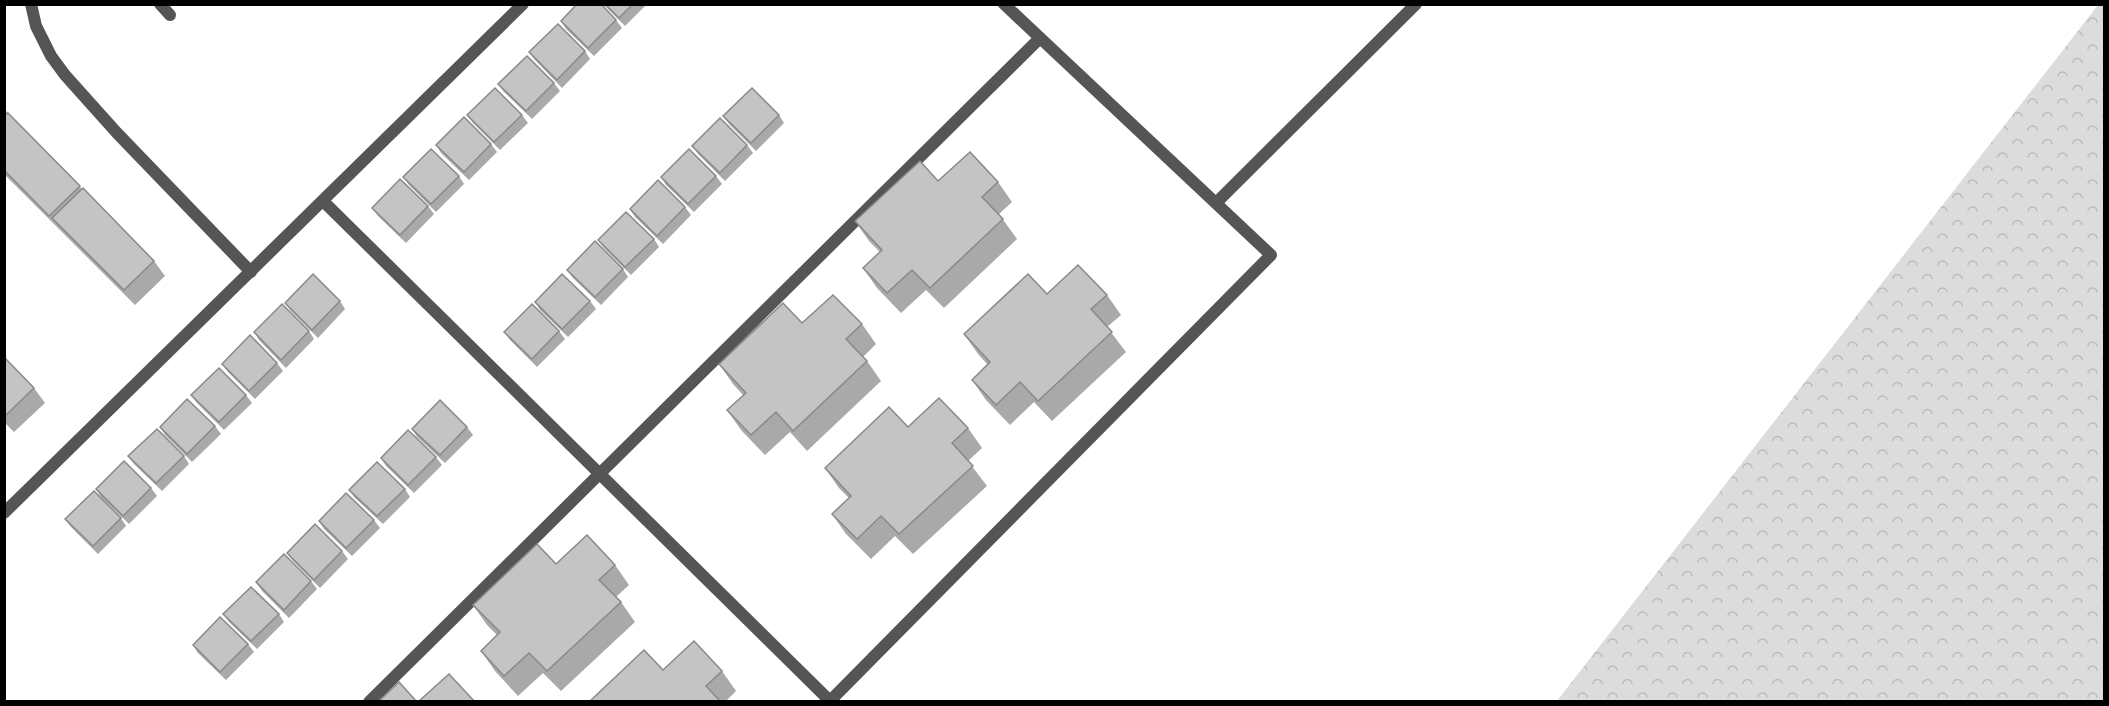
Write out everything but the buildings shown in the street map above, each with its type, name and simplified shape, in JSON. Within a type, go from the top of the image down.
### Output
[{"type":"street","points":[[31,4],[36,26],[51,56],[65,75],[117,133],[251,272]]},
{"type":"street","points":[[160,4],[170,15]]},
{"type":"street","points":[[4,513],[523,4]]},
{"type":"street","points":[[323,201],[830,701],[1271,255],[1004,4]]},
{"type":"street","points":[[1216,203],[1416,4]]},
{"type":"street","points":[[369,702],[1040,38]]},
{"type":"green space","points":[[2098,5],[2104,5],[2104,701],[1557,701]]}]
